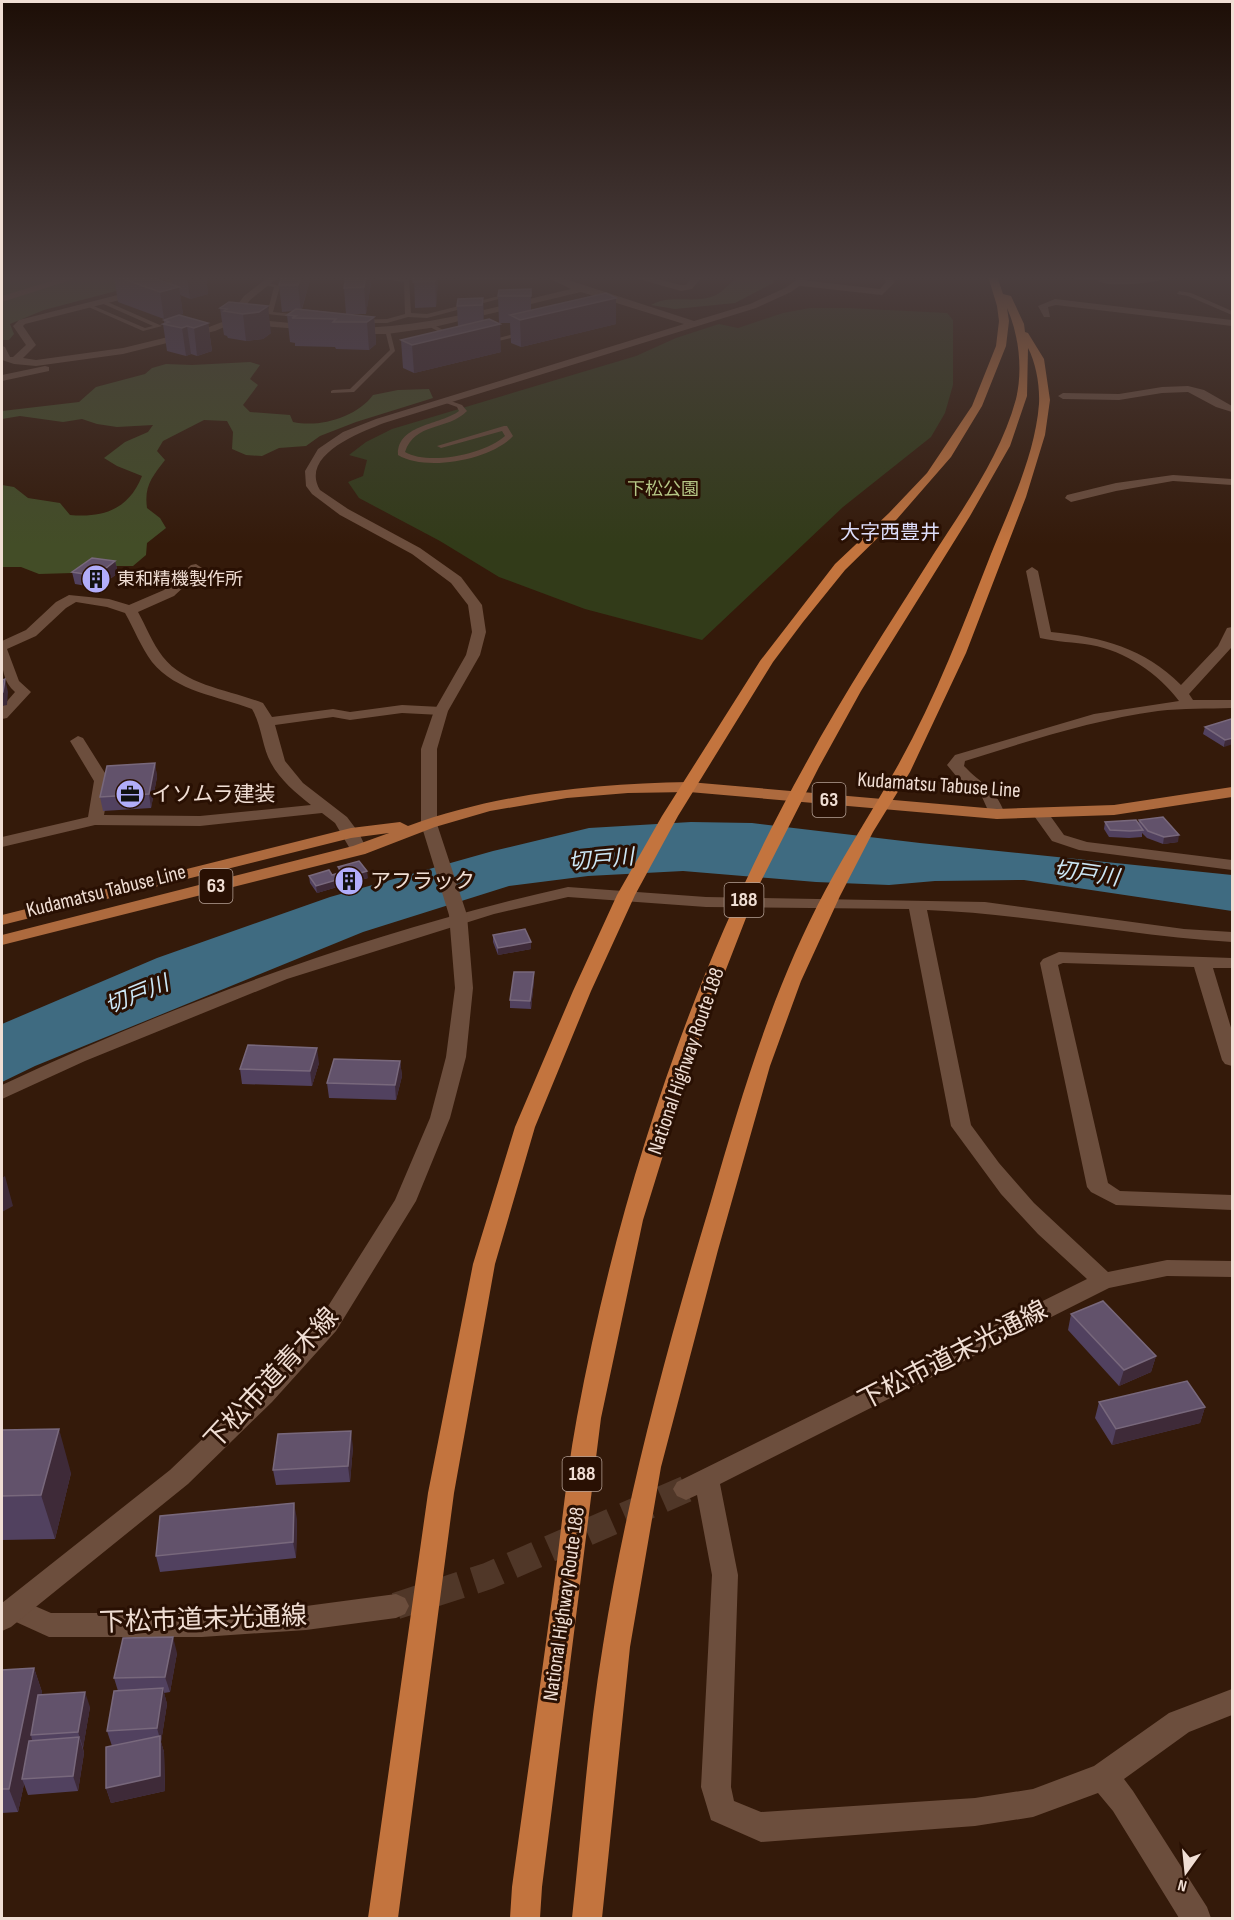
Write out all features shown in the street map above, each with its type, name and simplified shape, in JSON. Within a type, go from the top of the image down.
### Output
[{"type":"highway","points":[[383,1918],[441,1493],[484,1264],[525,1127],[582,991],[628,892],[670,816],[767,661],[798,619],[840,567],[893,516],[931,475],[977,406],[993,366]]},
{"type":"highway","name":"National Highway Route 188","points":[[525,1918],[526,1887],[589,1418],[632,1220],[689,1039],[749,888],[811,766],[854,691],[964,516],[1004,446],[1022,396],[1024,366]]},
{"type":"highway","points":[[586,1918],[616,1647],[649,1467],[707,1250],[760,1066],[792,981],[829,900],[865,832],[902,772],[959,653],[1020,497],[1040,435],[1045,400],[1040,366]]},
{"type":"main road","name":"Kudamatsu Tabuse Line","points":[[2,940],[359,850],[429,824],[488,807],[567,793],[689,786],[997,814],[1114,810],[1233,792]]},
{"type":"main road","name":"Kudamatsu Tabuse Line","points":[[2,921],[351,833],[429,824]]},
{"type":"street","points":[[2,378],[58,366]]},
{"type":"street","name":"下松市道青木線","points":[[8,1614],[179,1478],[264,1395],[328,1325],[405,1201],[440,1118],[456,1057],[464,988],[458,918],[429,824],[429,748],[441,711],[473,655],[479,632],[475,605],[456,580],[416,551],[344,512],[316,492],[312,486],[311,471],[322,451],[347,434],[380,421],[562,366]]},
{"type":"street","points":[[1063,396],[1118,397],[1185,389],[1199,391],[1213,403],[1233,409]]},
{"type":"street","points":[[1071,498],[1116,487],[1173,478],[1233,482]]},
{"type":"street","points":[[2,646],[31,633],[61,605],[74,598],[109,603],[130,610],[169,593],[196,568]]},
{"type":"street","points":[[1032,571],[1045,635],[1087,640],[1130,651],[1150,664],[1185,698]]},
{"type":"street","points":[[130,610],[157,658],[166,669],[212,691],[258,706],[267,722],[278,762],[297,786],[341,820],[351,833],[359,850]]},
{"type":"street","points":[[1185,698],[1224,648],[1233,631]]},
{"type":"street","points":[[2,652],[12,683],[24,692],[2,715]]},
{"type":"street","points":[[997,814],[989,796],[980,786],[960,773],[955,765],[960,758],[1048,730],[1185,698],[1233,704]]},
{"type":"street","points":[[267,722],[333,712],[350,716],[402,709],[441,711]]},
{"type":"street","points":[[78,741],[102,781],[95,820]]},
{"type":"street","points":[[2,842],[95,820],[200,821],[324,808]]},
{"type":"street","points":[[1040,813],[1058,838],[1084,847],[1233,865]]},
{"type":"street","points":[[2,1093],[78,1057],[281,975],[458,918],[568,892],[628,892],[706,902],[829,900],[984,907],[1184,934],[1233,937]]},
{"type":"street","points":[[917,904],[961,1126],[975,1149],[1006,1185],[1073,1256],[1104,1281]]},
{"type":"street","points":[[1233,963],[1059,957],[1049,963],[1098,1188],[1116,1198],[1233,1203]]},
{"type":"street","points":[[1202,963],[1233,1060]]},
{"type":"street","name":"下松市道末光通線","points":[[1103,1777],[1033,1803],[975,1812],[761,1827],[721,1810],[716,1787],[725,1575],[696,1484],[1104,1281],[1167,1268],[1233,1269]]},
{"type":"street","name":"下松市道末光通線","points":[[8,1614],[49,1625],[202,1625],[306,1617],[396,1606]]},
{"type":"street","points":[[1196,1918],[1123,1801],[1103,1777],[1179,1722],[1233,1702]]},
{"type":"lane","points":[[333,392],[352,391],[377,366]]},
{"type":"lane","points":[[441,446],[504,428],[508,436],[498,446],[441,461],[423,461],[408,458],[401,453],[402,444],[408,436],[458,416],[463,411],[460,406],[448,402]]},
{"type":"green space","points":[[160,366],[260,366],[250,379],[258,385],[243,405],[250,412],[290,415],[293,422],[315,423],[337,419],[358,409],[373,395],[398,390],[429,389],[433,398],[356,422],[320,436],[306,446],[279,448],[262,456],[246,455],[232,449],[233,432],[227,421],[204,420],[163,441],[157,451],[165,460],[150,482],[146,500],[147,508],[160,518],[166,528],[147,543],[146,555],[133,566],[108,566],[73,573],[39,574],[21,567],[2,567],[2,485],[14,487],[28,498],[60,503],[70,515],[104,513],[122,504],[137,487],[142,476],[104,458],[125,442],[148,432],[153,425],[117,427],[82,419],[63,422],[20,416],[2,419],[2,411],[79,402],[96,387],[145,374],[152,368]]},
{"type":"green space","name":"下松公園","points":[[604,366],[953,366],[953,385],[945,413],[931,437],[843,507],[702,640],[585,609],[499,577],[440,541],[359,498],[348,482],[363,476],[367,460],[349,455],[366,442],[392,429]]},
{"type":"water","name":"切戸川","points":[[691,822],[752,823],[1232,875],[1232,911],[1024,880],[935,881],[889,885],[816,882],[683,871],[588,876],[509,886],[363,932],[35,1066],[2,1082],[2,1024],[157,958],[330,897],[493,851],[589,828]]},
{"type":"building","points":[[92,558],[115,561],[96,576],[72,572]]},
{"type":"building","points":[[5,679],[3,692],[2,692],[2,680]]},
{"type":"building","points":[[1233,720],[1233,738],[1225,740],[1205,727]]},
{"type":"building","points":[[155,763],[149,794],[100,797],[107,766]]},
{"type":"building","points":[[1163,817],[1179,835],[1164,837],[1148,831],[1139,820]]},
{"type":"building","points":[[1136,820],[1143,830],[1110,830],[1105,822]]},
{"type":"building","points":[[359,861],[367,871],[316,886],[309,876],[329,870],[332,875],[342,872],[338,867]]},
{"type":"building","points":[[525,929],[531,942],[498,948],[493,935]]},
{"type":"building","points":[[514,972],[534,972],[530,1001],[510,1000]]},
{"type":"building","points":[[248,1045],[317,1048],[310,1071],[240,1069]]},
{"type":"building","points":[[334,1059],[400,1061],[395,1085],[327,1083]]},
{"type":"building","points":[[1103,1301],[1156,1356],[1124,1370],[1071,1314]]},
{"type":"building","points":[[1187,1381],[1205,1407],[1116,1429],[1099,1402]]},
{"type":"building","points":[[59,1429],[41,1495],[2,1496],[2,1430]]},
{"type":"building","points":[[351,1431],[348,1466],[273,1470],[278,1434]]},
{"type":"building","points":[[294,1503],[293,1542],[156,1556],[160,1516]]},
{"type":"building","points":[[173,1637],[165,1677],[114,1678],[123,1638]]},
{"type":"building","points":[[34,1668],[9,1789],[2,1789],[2,1670]]},
{"type":"building","points":[[163,1688],[157,1728],[107,1731],[114,1691]]},
{"type":"building","points":[[85,1692],[78,1732],[31,1735],[38,1695]]},
{"type":"building","points":[[160,1736],[160,1776],[106,1788],[106,1747]]},
{"type":"building","points":[[79,1737],[73,1776],[22,1779],[29,1741]]},
{"type":"tunnel","points":[[396,1606],[488,1576],[686,1489]]},
{"type":"place","name":"東和精機製作所","points":[[96,579]]},
{"type":"place","name":"イソムラ建装","points":[[130,794]]},
{"type":"place","name":"アフラック","points":[[349,881]]},
{"type":"district","name":"大字西豊井","points":[[890,533]]}]
